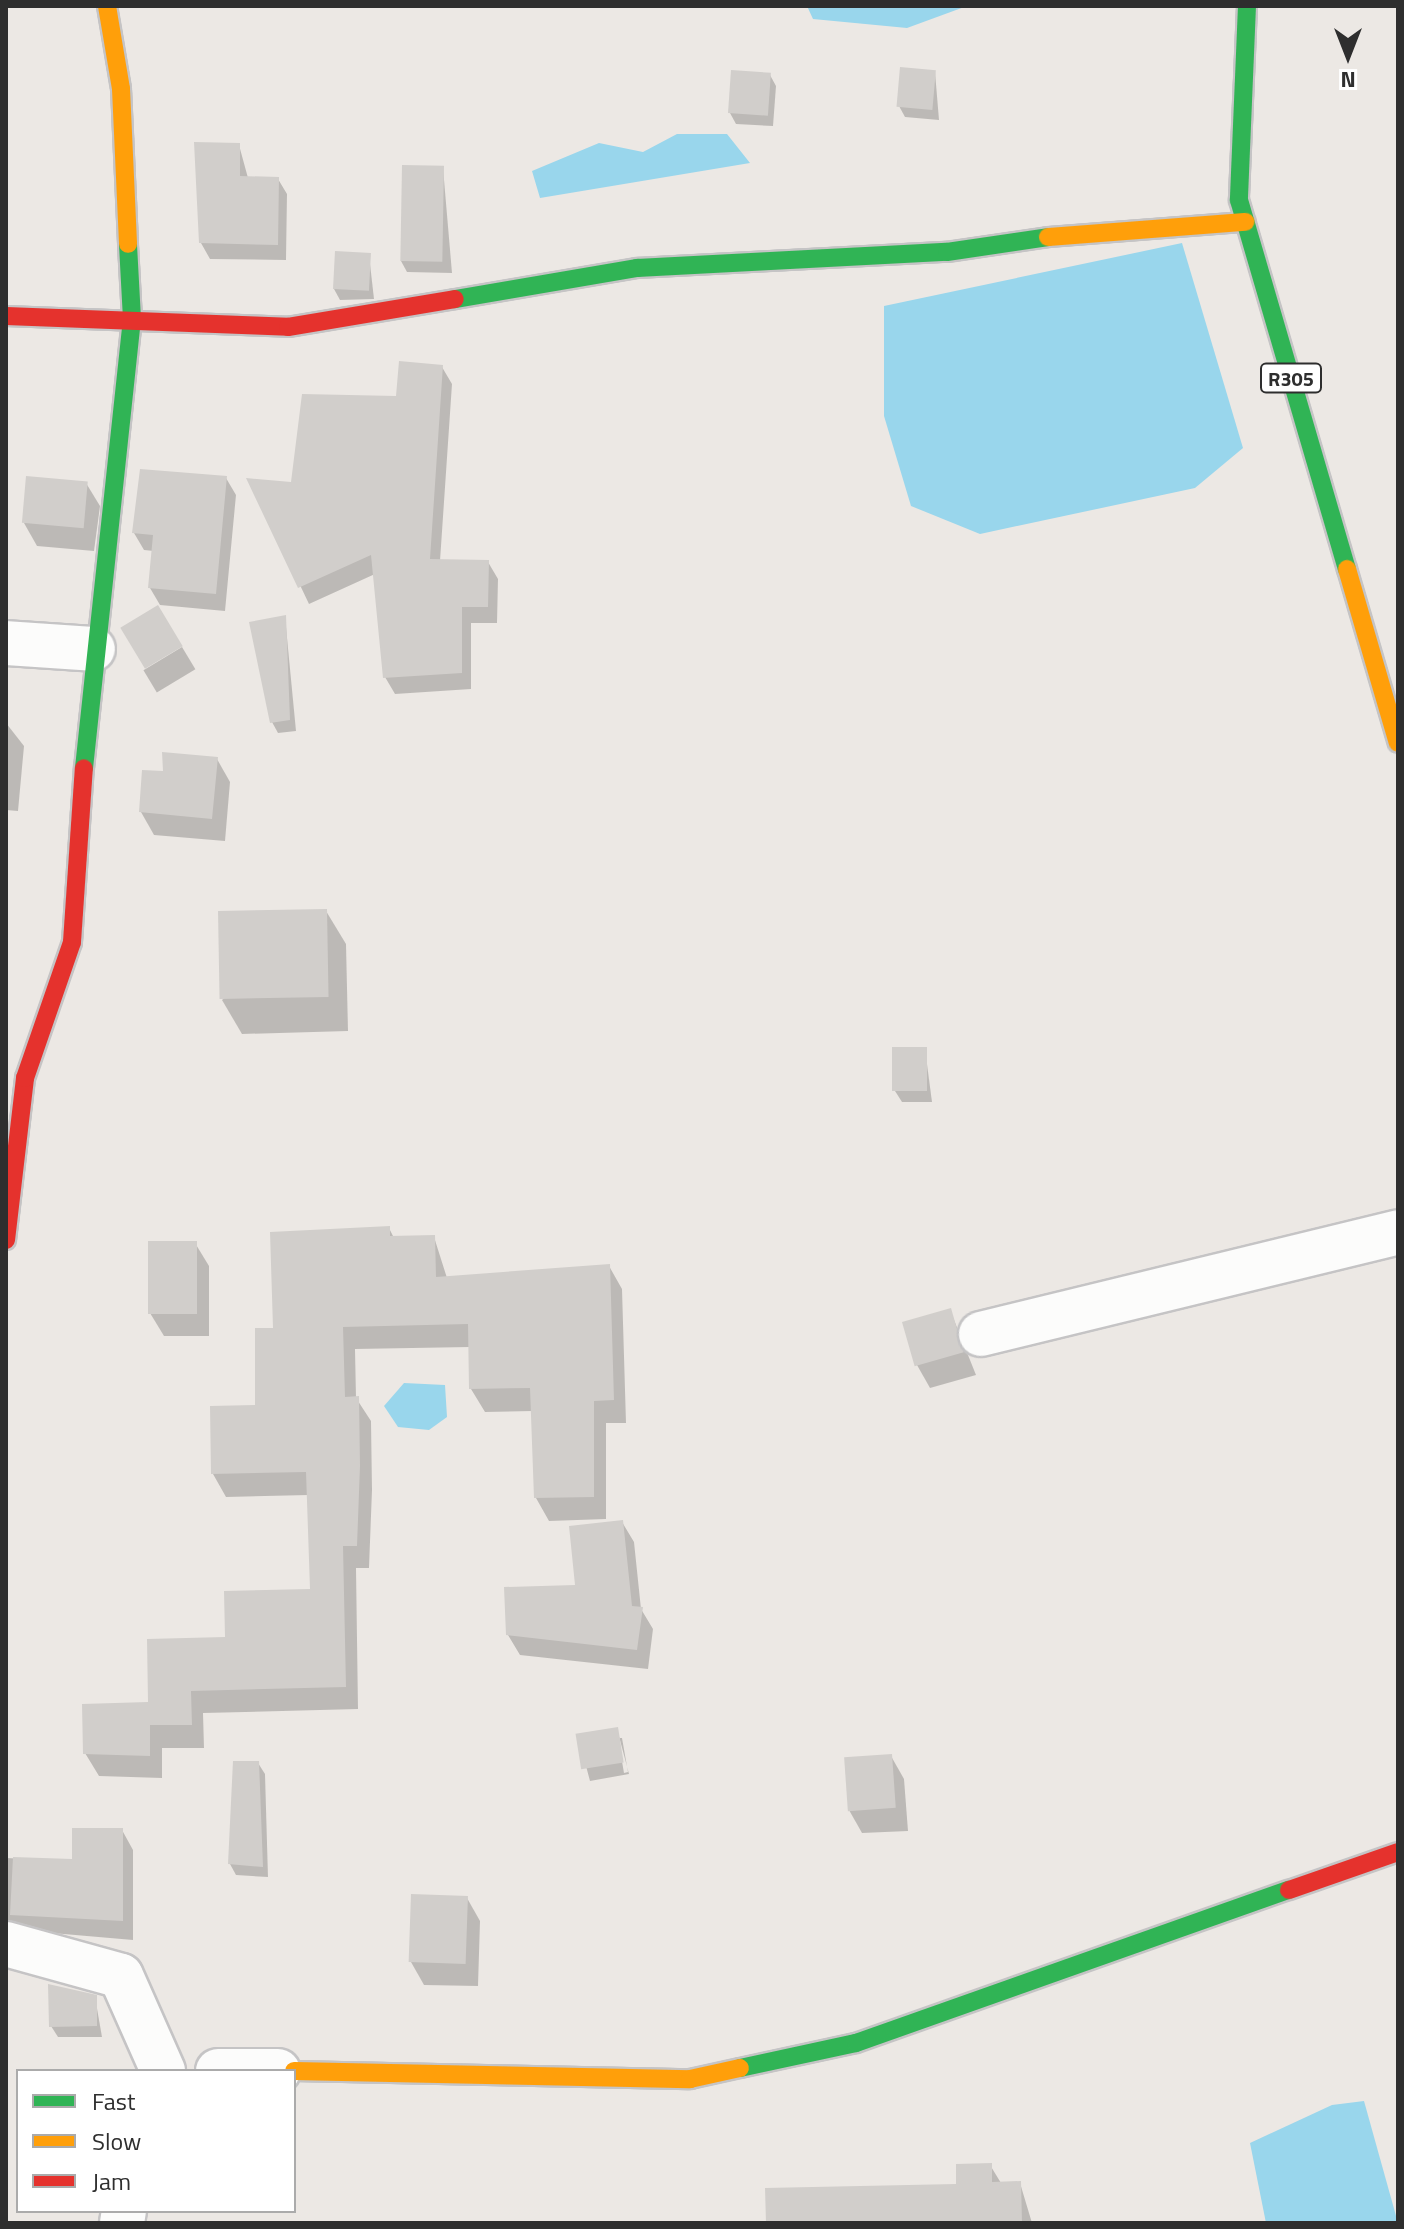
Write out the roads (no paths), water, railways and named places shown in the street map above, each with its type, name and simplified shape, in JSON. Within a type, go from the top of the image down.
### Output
[{"type":"street","points":[[6,1240],[25,1078],[72,942],[93,649],[132,319],[121,89],[107,6]]},
{"type":"street","name":"R305","points":[[1247,6],[1239,200],[1398,743]]},
{"type":"street","points":[[6,316],[288,327],[637,268],[947,252],[1245,222]]},
{"type":"street","points":[[6,643],[93,649]]},
{"type":"street","points":[[981,1334],[1398,1232]]},
{"type":"street","points":[[296,2071],[690,2079],[856,2043],[1398,1852]]},
{"type":"street","points":[[6,1944],[121,1976],[162,2069]]},
{"type":"water","points":[[807,6],[967,6],[907,28],[813,19]]},
{"type":"water","points":[[677,134],[727,134],[750,163],[540,198],[532,171],[599,143],[643,152]]},
{"type":"water","points":[[1182,243],[1243,448],[1195,488],[980,534],[911,506],[884,416],[884,306]]},
{"type":"water","points":[[404,1383],[445,1385],[447,1417],[429,1430],[398,1427],[384,1406]]},
{"type":"water","points":[[1364,2101],[1398,2223],[1266,2223],[1250,2143],[1332,2105]]}]
